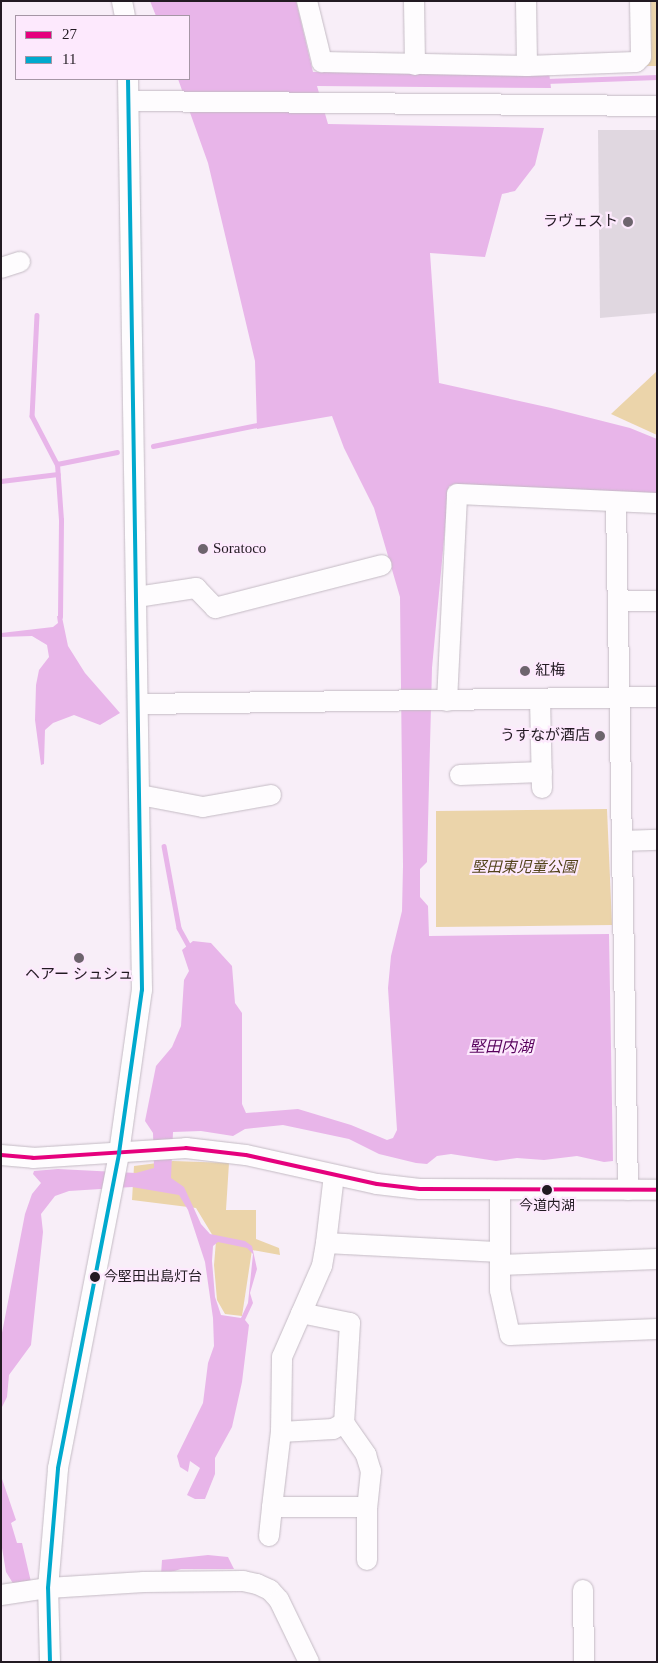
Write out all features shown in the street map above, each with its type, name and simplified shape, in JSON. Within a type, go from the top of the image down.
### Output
[{"type":"street","points":[[122,1],[125,15]]},
{"type":"street","points":[[307,1],[322,62],[415,66],[527,66],[636,62],[641,57],[640,1]]},
{"type":"street","points":[[414,1],[415,66]]},
{"type":"street","points":[[526,1],[527,66]]},
{"type":"street","points":[[50,1662],[48,1588],[58,1468],[117,1160],[142,990],[128,80]]},
{"type":"street","points":[[129,101],[657,106]]},
{"type":"street","points":[[440,701],[457,494],[616,504],[657,503]]},
{"type":"street","points":[[616,504],[628,1190]]},
{"type":"street","points":[[137,597],[196,588],[215,608],[382,565]]},
{"type":"street","points":[[618,601],[657,601]]},
{"type":"street","points":[[139,704],[657,697]]},
{"type":"street","points":[[460,775],[542,780],[540,699]]},
{"type":"street","points":[[140,796],[203,807],[271,795]]},
{"type":"street","points":[[623,841],[657,840]]},
{"type":"street","points":[[1,1155],[33,1158],[117,1160],[152,1150],[175,1149],[246,1155],[334,1175],[420,1189],[500,1191],[657,1190]]},
{"type":"street","points":[[269,1536],[281,1432],[282,1357],[322,1266],[334,1175]]},
{"type":"street","points":[[500,1191],[500,1290],[510,1335],[657,1329]]},
{"type":"street","points":[[326,1243],[500,1259],[657,1259]]},
{"type":"street","points":[[302,1313],[350,1323],[344,1424],[366,1455],[371,1472],[367,1508],[367,1560]]},
{"type":"street","points":[[281,1432],[333,1429],[344,1424]]},
{"type":"street","points":[[272,1507],[367,1508]]},
{"type":"street","points":[[1,1595],[48,1588],[144,1582],[243,1581],[257,1584],[270,1590],[279,1600],[309,1662]]},
{"type":"street","points":[[583,1590],[584,1662]]},
{"type":"green space","points":[[645,1],[657,1],[657,66],[645,66]]},
{"type":"green space","points":[[657,371],[657,435],[611,414]]},
{"type":"green space","name":"堅田東児童公園","points":[[607,809],[612,925],[436,927],[436,811]]},
{"type":"green space","points":[[173,1161],[229,1163],[226,1210],[256,1210],[256,1239],[279,1248],[280,1255],[252,1250],[242,1316],[225,1314],[217,1300],[214,1265],[216,1241],[196,1208],[132,1200],[134,1166]]},
{"type":"water","name":"堅田内湖","points":[[150,1],[296,1],[313,72],[549,72],[551,88],[317,86],[328,124],[544,128],[535,165],[515,191],[502,194],[485,257],[430,253],[439,383],[630,428],[657,439],[657,496],[449,486],[432,668],[427,862],[420,869],[420,897],[428,906],[429,936],[609,934],[613,1161],[604,1162],[577,1156],[544,1160],[517,1158],[496,1161],[451,1154],[437,1156],[427,1164],[379,1154],[349,1139],[283,1125],[245,1129],[233,1136],[201,1131],[173,1132],[171,1178],[184,1187],[201,1224],[210,1234],[245,1241],[252,1246],[257,1269],[250,1293],[253,1303],[245,1320],[249,1325],[242,1382],[232,1427],[215,1458],[215,1474],[205,1499],[195,1499],[187,1495],[200,1468],[190,1461],[188,1472],[180,1467],[177,1456],[203,1403],[208,1363],[214,1346],[213,1318],[205,1262],[188,1210],[179,1195],[132,1187],[69,1191],[55,1196],[41,1214],[43,1232],[31,1345],[9,1375],[7,1397],[1,1409],[1,1338],[25,1214],[32,1194],[41,1183],[33,1174],[34,1171],[58,1169],[136,1173],[154,1168],[153,1133],[145,1121],[156,1066],[172,1047],[181,1026],[184,980],[189,971],[182,950],[193,941],[211,943],[232,966],[235,1003],[242,1013],[242,1104],[246,1113],[298,1109],[351,1125],[387,1140],[393,1138],[397,1130],[388,988],[391,956],[402,911],[403,866],[400,597],[374,508],[344,448],[332,416],[257,429],[255,361],[208,163],[178,80],[190,80],[190,15],[156,15]],"holes":[[[218,1242],[247,1248],[253,1254],[248,1303],[241,1318],[221,1315],[215,1297],[212,1261],[213,1246]]]},
{"type":"water","points":[[57,616],[62,617],[68,646],[85,673],[120,713],[100,725],[74,715],[53,723],[45,730],[44,764],[41,765],[35,720],[36,685],[39,670],[49,657],[47,645],[32,636],[1,637],[1,633],[53,627],[58,623]]},
{"type":"water","points":[[1,1476],[16,1520],[11,1523],[17,1543],[22,1543],[31,1582],[14,1585],[6,1572],[1,1542]]},
{"type":"water","points":[[208,1555],[228,1557],[234,1569],[181,1569],[161,1575],[162,1560]]},
{"type":"building","name":"ラヴェスト","points":[[598,130],[657,130],[657,313],[600,318]]},
{"type":"waterway","points":[[546,81],[657,77]]},
{"type":"waterway","points":[[37,315],[32,416],[57,464]]},
{"type":"waterway","points":[[153,446],[257,425]]},
{"type":"waterway","points":[[60,617],[61,520],[57,464],[117,452]]},
{"type":"waterway","points":[[1,481],[58,474]]},
{"type":"waterway","points":[[164,846],[179,928],[191,950]]},
{"type":"transit line","name":"11","points":[[50,1662],[48,1588],[58,1468],[119,1153],[142,990],[128,80]]},
{"type":"transit line","name":"27","points":[[1,1155],[33,1158],[186,1148],[246,1155],[377,1184],[420,1189],[657,1190]]},
{"type":"place","name":"ラヴェスト","points":[[628,222]]},
{"type":"place","name":"Soratoco","points":[[203,549]]},
{"type":"place","name":"紅梅","points":[[525,671]]},
{"type":"place","name":"うすなが酒店","points":[[600,736]]},
{"type":"place","name":"ヘアー シュシュ","points":[[79,958]]},
{"type":"place","name":"今道内湖","points":[[547,1190]]},
{"type":"place","name":"今堅田出島灯台","points":[[95,1277]]}]
